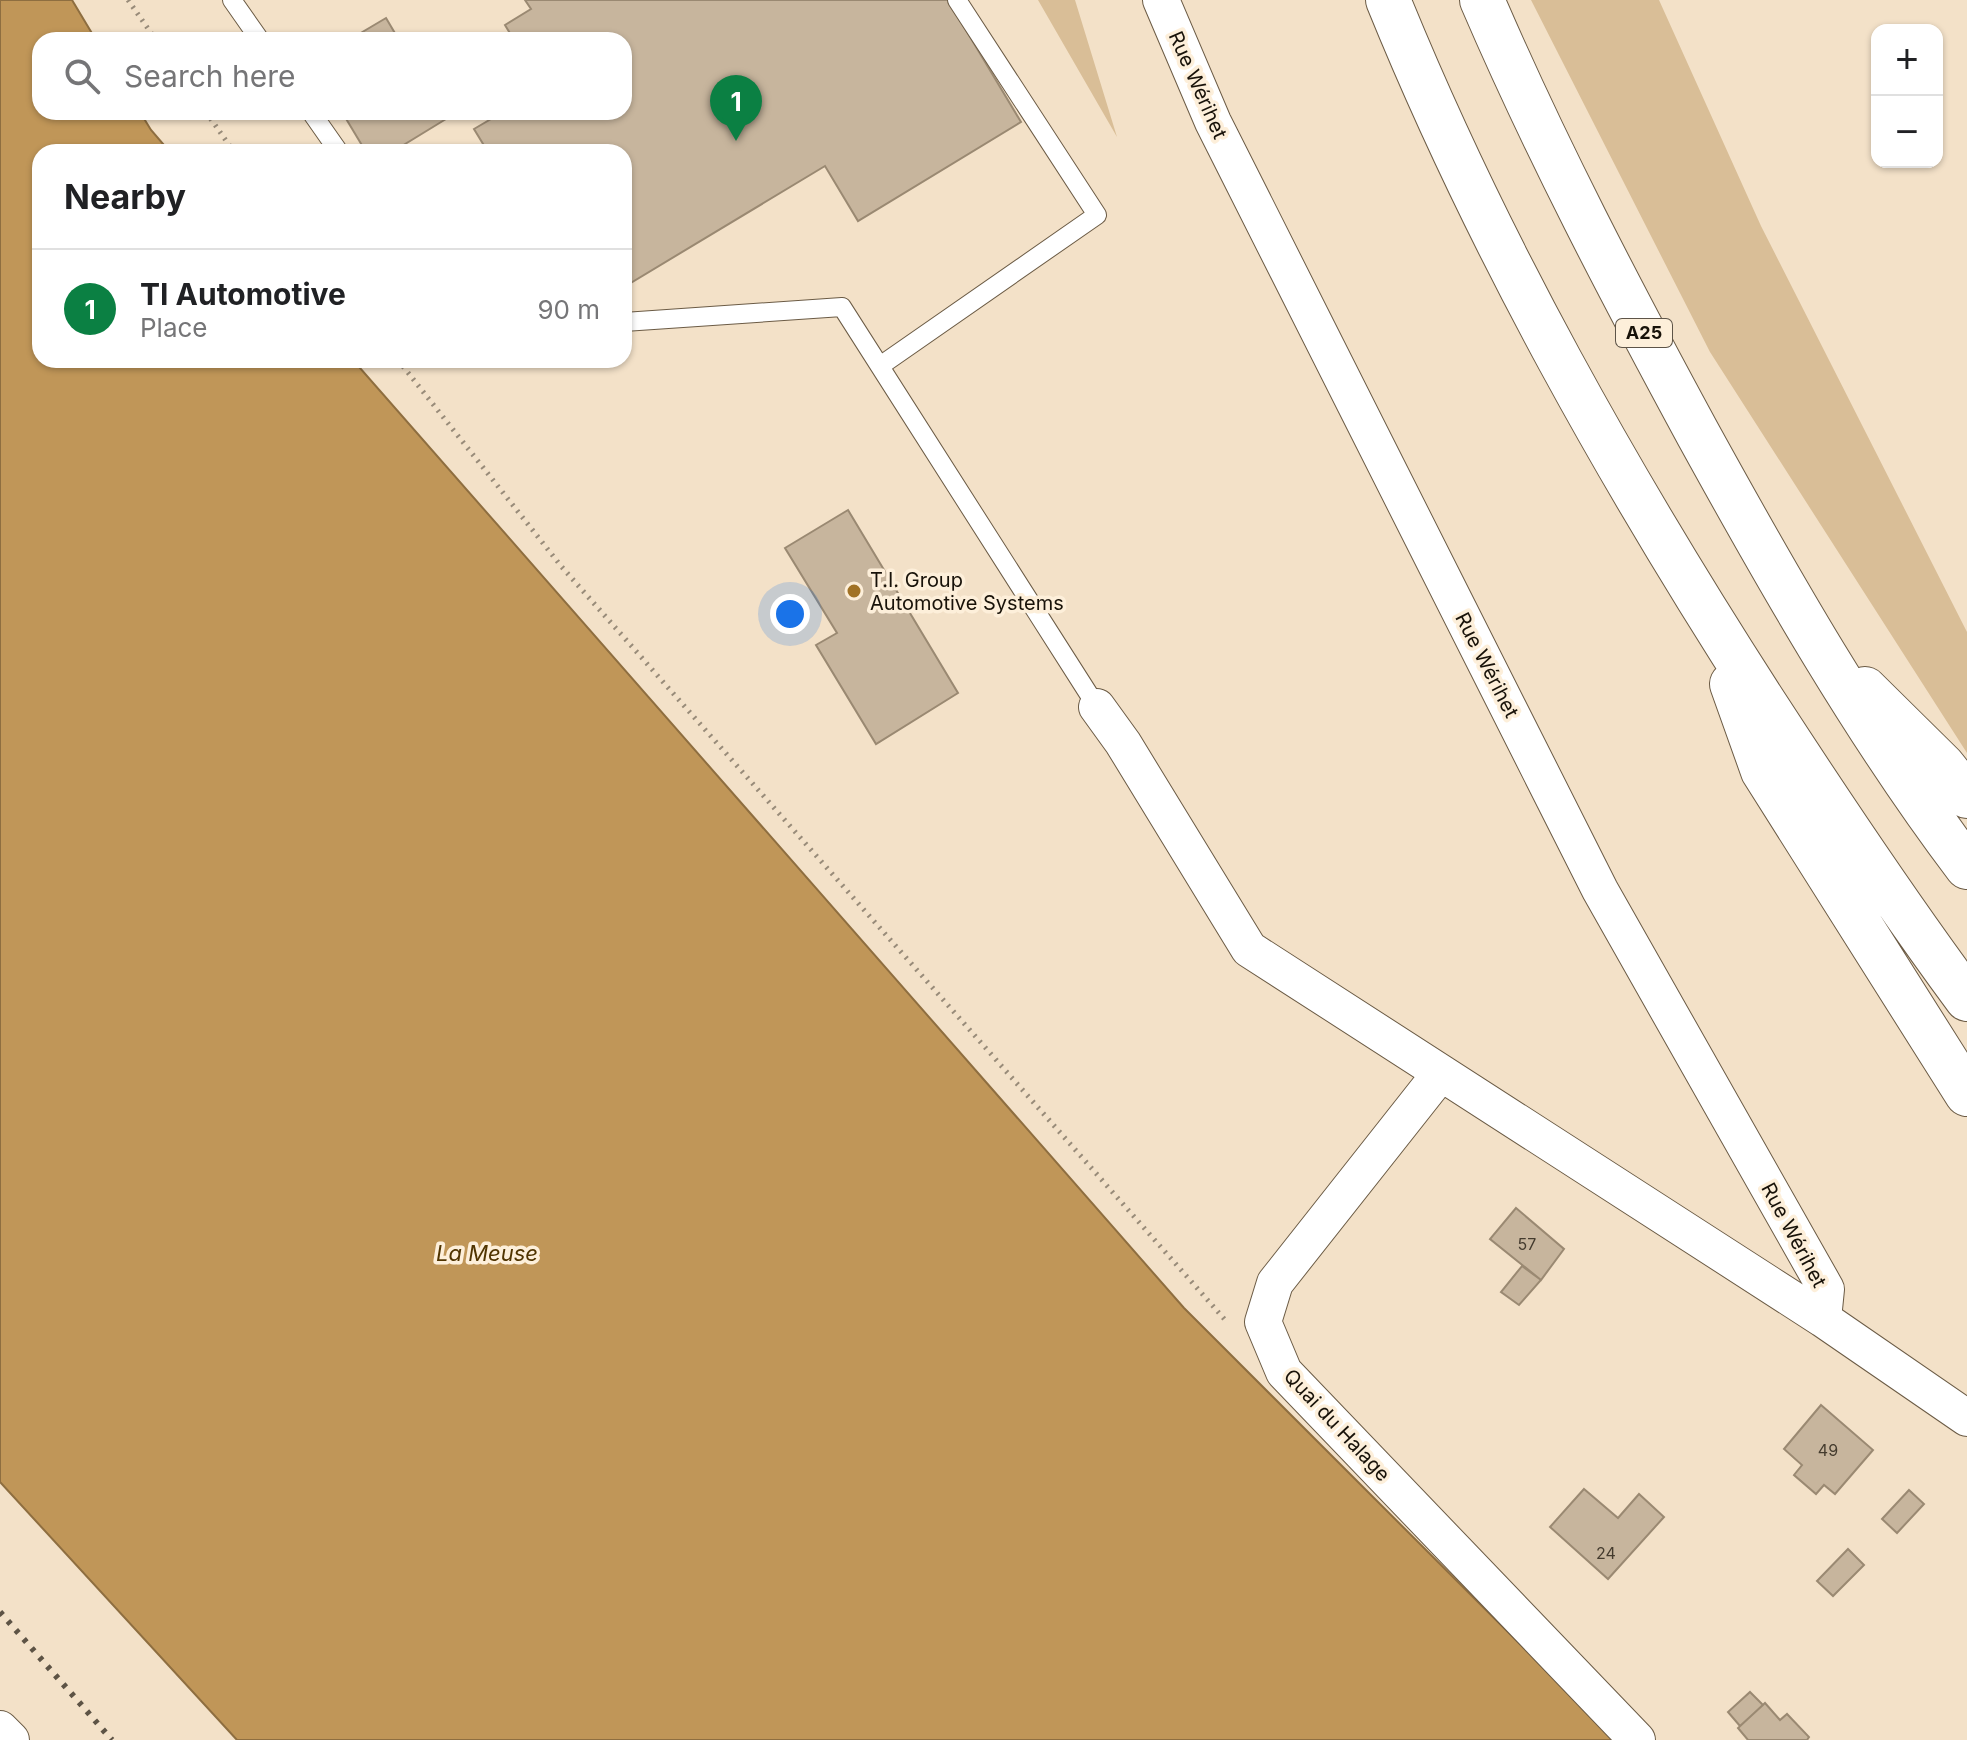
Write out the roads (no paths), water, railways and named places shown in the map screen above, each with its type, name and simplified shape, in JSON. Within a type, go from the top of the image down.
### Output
[{"type":"highway","points":[[1388,0],[1446,131],[1534,310],[1599,431],[1709,617],[1832,807],[1967,999]]},
{"type":"highway","name":"A25","points":[[1482,0],[1519,86],[1630,307],[1752,532],[1888,756],[1967,867]]},
{"type":"highway","points":[[1709,617],[1763,771],[1967,1094]]},
{"type":"highway","name":"A25","points":[[1827,656],[1882,704],[1943,766],[1967,796]]},
{"type":"street","name":"Rue Wérihet","points":[[1161,0],[1220,136],[1600,890],[1826,1289],[1823,1319]]},
{"type":"street","name":"Rue Wérihet","points":[[1097,707],[1123,743],[1249,949],[1823,1319],[1967,1418]]},
{"type":"street","name":"Quai du Halage","points":[[1440,1074],[1275,1283],[1263,1322],[1284,1372],[1637,1740]]},
{"type":"street","points":[[0,1729],[11,1740]]},
{"type":"lane","points":[[232,0],[254,32]]},
{"type":"lane","points":[[880,366],[1097,215],[957,0]]},
{"type":"lane","points":[[317,120],[333,144]]},
{"type":"lane","points":[[632,321],[842,307],[1097,707]]},
{"type":"water","name":"La Meuse","points":[[0,0],[72,0],[91,32],[32,32],[32,120],[145,120],[163,144],[32,144],[32,368],[360,368],[1184,1308],[1616,1740],[237,1740],[0,1482]]},
{"type":"railway","points":[[0,1612],[112,1740]]},
{"type":"place","name":"TI Automotive","points":[[736,141]]},
{"type":"place","name":"T.I. Group Automotive Systems","points":[[854,591]]}]
